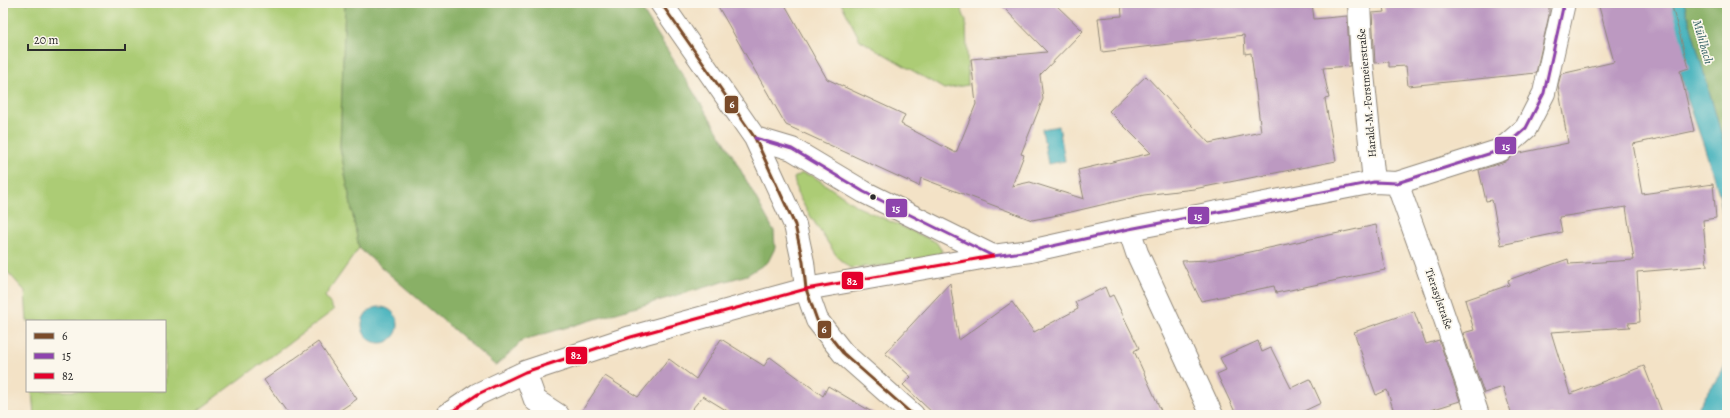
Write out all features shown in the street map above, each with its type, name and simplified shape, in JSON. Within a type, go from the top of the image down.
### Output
[{"type":"street","points":[[661,3],[755,138],[795,225],[803,262],[806,289],[817,320],[843,353],[913,415]]},
{"type":"street","name":"Harald-M.-Forstmeierstraße","points":[[1359,3],[1362,64],[1374,182]]},
{"type":"street","points":[[447,415],[478,394],[525,372],[631,337],[806,289],[993,256],[1030,251],[1129,229],[1374,182],[1397,183],[1501,150],[1526,128],[1544,93],[1564,3]]},
{"type":"street","points":[[755,138],[792,149],[864,192],[993,256]]},
{"type":"street","name":"Tierasylstraße","points":[[1397,183],[1429,271],[1478,415]]},
{"type":"street","points":[[1129,229],[1137,253],[1212,415]]},
{"type":"street","points":[[525,372],[535,400],[558,415]]},
{"type":"green space","points":[[3,3],[345,3],[340,147],[359,248],[325,296],[334,310],[192,415],[34,415],[32,392],[166,392],[166,320],[27,320],[25,291],[3,267]]},
{"type":"green space","points":[[345,3],[638,3],[729,149],[774,231],[775,248],[768,262],[747,275],[523,340],[496,366],[359,248],[340,147]]},
{"type":"green space","points":[[841,3],[959,3],[966,21],[968,85],[944,89],[860,40]]},
{"type":"green space","points":[[1684,3],[1727,3],[1727,154]]},
{"type":"green space","points":[[802,173],[813,176],[858,207],[936,242],[942,251],[937,258],[900,264],[850,268],[838,258],[797,193],[794,178]]},
{"type":"water","points":[[1671,3],[1684,3],[1727,154],[1727,244],[1720,197],[1686,95],[1680,70]]},
{"type":"water","points":[[1059,126],[1065,161],[1048,164],[1042,129]]},
{"type":"water","points":[[384,307],[393,312],[397,318],[397,332],[393,338],[384,343],[376,343],[367,338],[363,332],[362,321],[367,312],[373,308]]},
{"type":"water","points":[[1727,358],[1727,407],[1722,415],[1693,415],[1724,368]]},
{"type":"building","points":[[716,3],[784,3],[827,79],[905,115],[901,124],[956,153],[976,104],[971,59],[1047,52],[999,3],[1054,3],[1083,31],[1040,75],[1043,99],[1021,154],[1024,155],[1012,186],[1030,182],[1084,199],[1078,170],[1151,153],[1109,111],[1146,76],[1209,143],[1261,132],[1251,53],[1245,54],[1244,35],[1102,52],[1098,18],[1122,16],[1121,3],[1312,3],[1314,19],[1347,16],[1350,66],[1323,68],[1329,98],[1325,99],[1336,161],[1194,189],[1144,195],[1032,220],[921,178],[919,186],[786,125]]},
{"type":"building","points":[[1434,3],[1549,3],[1549,15],[1536,73],[1408,86],[1406,66],[1389,67],[1389,62],[1375,63],[1372,13],[1385,12],[1384,7]]},
{"type":"building","points":[[1598,3],[1671,3],[1689,68],[1680,71],[1694,131],[1633,144],[1642,194],[1713,184],[1716,218],[1703,220],[1707,266],[1637,272],[1640,322],[1628,323],[1630,327],[1551,332],[1570,394],[1644,366],[1663,415],[1512,415],[1503,387],[1484,393],[1463,333],[1474,330],[1465,300],[1509,285],[1508,280],[1568,259],[1569,264],[1634,260],[1626,207],[1559,217],[1562,232],[1501,245],[1492,200],[1486,201],[1479,170],[1505,162],[1515,154],[1568,143],[1558,85],[1561,74],[1614,62]]},
{"type":"building","points":[[1376,225],[1385,270],[1276,293],[1274,286],[1201,301],[1182,261],[1213,260]]},
{"type":"building","points":[[950,283],[959,340],[1012,302],[1034,332],[1078,309],[1075,302],[1105,287],[1109,297],[1113,295],[1139,348],[1134,351],[1163,415],[935,415],[903,385],[911,377],[885,353]]},
{"type":"building","points":[[1414,311],[1426,344],[1439,340],[1460,401],[1415,415],[1395,415],[1387,390],[1376,395],[1354,332]]},
{"type":"building","points":[[721,339],[764,366],[770,357],[823,396],[828,386],[877,415],[734,415],[703,396],[687,415],[579,415],[605,376],[638,397],[669,359],[696,379]]},
{"type":"building","points":[[1258,341],[1262,352],[1271,348],[1291,388],[1310,379],[1321,403],[1302,412],[1304,415],[1229,415],[1235,412],[1217,374],[1226,370],[1220,358]]},
{"type":"building","points":[[318,342],[357,399],[333,415],[289,415],[264,380]]},
{"type":"transit line","name":"6","points":[[661,3],[755,138],[795,225],[803,262],[806,289],[817,320],[843,353],[913,415]]},
{"type":"transit line","name":"15","points":[[755,138],[792,149],[864,192],[993,256],[1030,251],[1129,229],[1374,182],[1397,183],[1501,150],[1526,128],[1544,93],[1564,3]]},
{"type":"transit line","name":"82","points":[[447,415],[478,394],[525,372],[631,337],[806,289],[993,256]]},
{"type":"water label","name":"Mühlbach","points":[[1703,42]]}]
